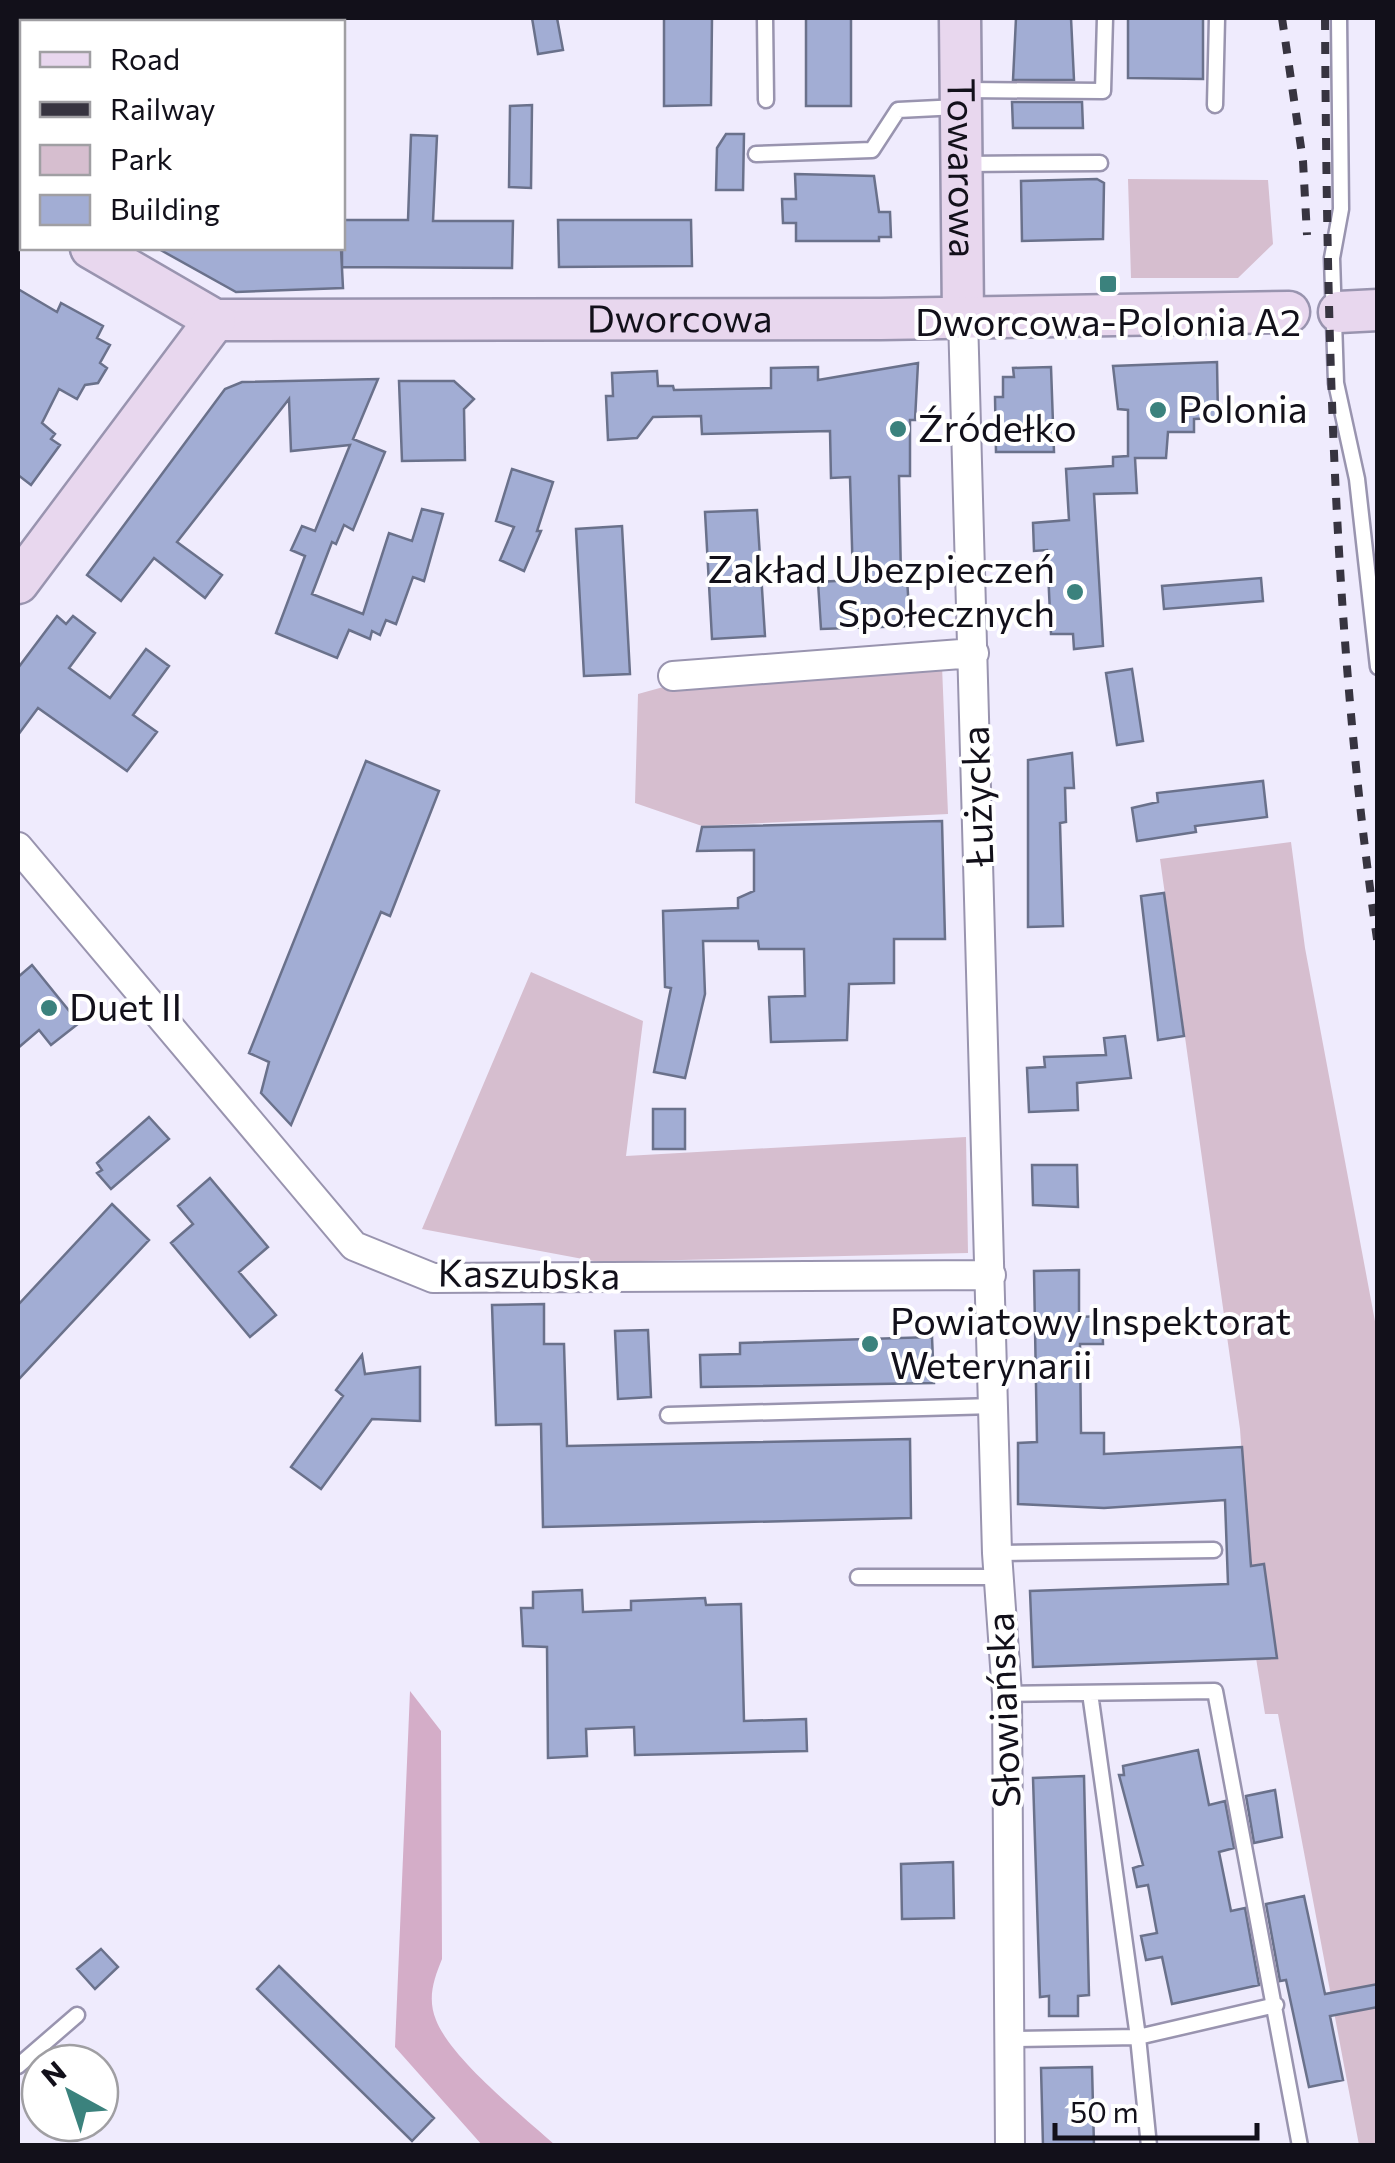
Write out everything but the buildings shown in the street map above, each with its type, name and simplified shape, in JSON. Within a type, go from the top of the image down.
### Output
[{"type":"street","name":"Towarowa","points":[[960,18],[962,317]]},
{"type":"street","points":[[18,583],[215,320],[94,250]]},
{"type":"street","name":"Dworcowa","points":[[215,320],[1289,312]]},
{"type":"street","name":"Łużycka","points":[[962,317],[991,1275]]},
{"type":"street","points":[[673,676],[974,654]]},
{"type":"street","name":"Kaszubska","points":[[18,847],[354,1246],[387,1262],[433,1278],[991,1275]]},
{"type":"street","name":"Słowiańska","points":[[991,1275],[998,1565],[1007,1694],[1010,2146]]},
{"type":"lane","points":[[765,18],[766,100]]},
{"type":"lane","points":[[756,154],[872,150],[898,110],[959,98],[1103,90],[1105,18]]},
{"type":"lane","points":[[1216,105],[1217,18]]},
{"type":"lane","points":[[1339,18],[1342,209],[1332,258],[1336,383],[1357,478],[1378,668]]},
{"type":"lane","points":[[959,164],[1100,163]]},
{"type":"lane","points":[[668,1415],[995,1406]]},
{"type":"lane","points":[[858,1577],[1214,1550]]},
{"type":"lane","points":[[1007,1694],[1215,1691],[1300,2146]]},
{"type":"lane","points":[[1090,1692],[1138,2036],[1149,2146]]},
{"type":"lane","points":[[1010,2039],[1138,2036],[1276,2004]]},
{"type":"lane","points":[[18,2066],[77,2014]]},
{"type":"green space","points":[[1128,179],[1268,180],[1273,244],[1238,278],[1131,278]]},
{"type":"green space","points":[[942,666],[948,814],[702,826],[635,803],[638,694],[667,686]]},
{"type":"green space","points":[[1291,842],[1305,948],[1377,1332],[1377,2145],[1359,2145],[1278,1714],[1265,1714],[1256,1658],[1240,1429],[1160,859]]},
{"type":"green space","points":[[531,972],[643,1021],[626,1156],[966,1137],[968,1253],[599,1262],[422,1229]]},
{"type":"shaded area","points":[[410,1691],[441,1731],[442,1959],[433,1989],[433,2012],[444,2036],[472,2069],[555,2145],[482,2145],[395,2047]]},
{"type":"railway","points":[[1282,18],[1303,161],[1307,235]]},
{"type":"railway","points":[[1325,18],[1335,483],[1351,714],[1378,946]]},
{"type":"place","name":"Dworcowa-Polonia A2","points":[[1108,284]]},
{"type":"place","name":"Polonia","points":[[1158,410]]},
{"type":"place","name":"Źródełko","points":[[898,429]]},
{"type":"place","name":"Zakład Ubezpieczeń Społecznych","points":[[1075,592]]},
{"type":"place","name":"Duet II","points":[[49,1008]]},
{"type":"place","name":"Powiatowy Inspektorat Weterynarii","points":[[870,1344]]}]
